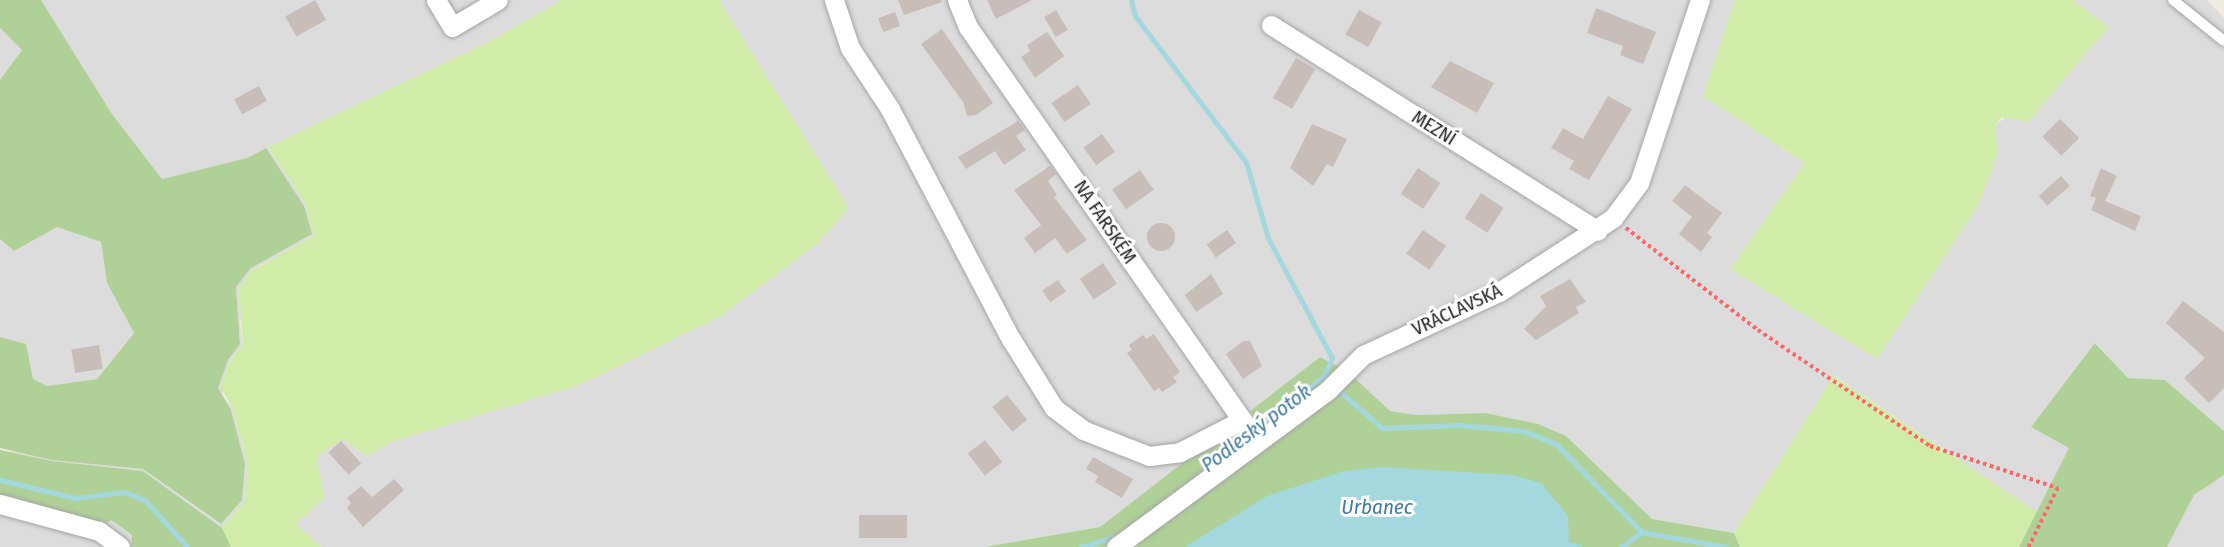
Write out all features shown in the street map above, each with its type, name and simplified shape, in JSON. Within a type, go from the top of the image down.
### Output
[{"type":"street","points":[[436,0],[452,27],[498,0]]},
{"type":"street","points":[[834,0],[850,48],[890,108],[1011,339],[1054,408],[1083,430],[1149,456],[1180,452],[1251,432]]},
{"type":"street","name":"NA FARSKÉM","points":[[957,0],[968,27],[1251,432]]},
{"type":"street","name":"VRÁCLAVSKÁ","points":[[1116,547],[1251,432],[1333,386],[1363,355],[1499,292],[1605,225],[1639,183],[1700,0]]},
{"type":"street","name":"MEZNÍ","points":[[1271,25],[1605,225]]},
{"type":"street","points":[[0,505],[99,531],[120,547]]},
{"type":"lane","points":[[2174,0],[2224,41]]},
{"type":"path","points":[[1605,225],[1930,446],[2058,488],[2029,547]]},
{"type":"shaded area","points":[[41,0],[562,0],[490,41],[268,147],[306,204],[314,236],[251,271],[240,323],[243,345],[229,362],[222,395],[233,409],[248,464],[245,501],[222,528],[143,471],[52,461],[0,450],[143,469],[220,524],[242,500],[245,464],[231,410],[219,395],[218,388],[228,359],[240,344],[236,287],[251,268],[265,259],[266,148],[247,158],[162,179],[112,114]]},
{"type":"shaded area","points":[[719,0],[1735,0],[1729,25],[1781,148],[1946,249],[1978,206],[1995,126],[2108,28],[2072,0],[2207,0],[2224,18],[2224,431],[2165,380],[2128,378],[2096,343],[2032,426],[2069,448],[2037,512],[1835,376],[1734,533],[1652,519],[1610,482],[1485,413],[1416,415],[1390,411],[1320,357],[1100,527],[985,547],[321,547],[296,524],[324,498],[317,457],[342,438],[367,456],[391,442],[580,385],[721,316],[817,244],[848,208]]},
{"type":"shaded area","points":[[0,28],[23,50],[0,80]]},
{"type":"shaded area","points":[[57,226],[101,242],[107,283],[134,333],[97,379],[47,386],[33,379],[0,337],[0,239],[14,251]]},
{"type":"shaded area","points":[[2224,475],[2224,547],[2167,547],[2194,495]]},
{"type":"shaded area","points":[[0,501],[111,520],[132,535],[131,547],[0,547]]},
{"type":"green space","points":[[0,0],[41,0],[112,114],[162,179],[247,158],[266,148],[304,206],[312,234],[251,268],[236,287],[240,344],[228,360],[218,388],[231,410],[245,464],[242,500],[221,524],[143,469],[52,460],[0,448],[0,337],[26,344],[33,379],[47,386],[97,379],[134,333],[107,283],[101,242],[57,227],[14,251],[0,239],[0,80],[22,50],[0,28]]},
{"type":"green space","points":[[562,0],[719,0],[849,208],[817,244],[721,316],[580,385],[391,442],[367,456],[342,439],[317,457],[324,498],[296,524],[321,547],[231,547],[222,528],[245,501],[248,464],[233,409],[221,388],[229,362],[243,345],[239,288],[251,271],[314,236],[306,204],[268,147],[490,41]]},
{"type":"green space","points":[[1735,0],[2072,0],[2109,27],[2028,122],[2002,117],[1995,126],[1998,153],[1978,206],[1877,359],[1730,269],[1805,163],[1703,96]]},
{"type":"green space","points":[[2095,343],[2128,378],[2165,380],[2224,431],[2224,475],[2194,495],[2167,547],[2019,547],[2069,448],[2031,427]]},
{"type":"green space","points":[[1320,357],[1348,372],[1390,411],[1416,415],[1485,413],[1538,424],[1566,436],[1652,519],[1734,533],[1740,547],[1117,547],[1268,434],[1250,411]]},
{"type":"green space","points":[[1834,376],[2037,512],[2019,547],[1740,547],[1734,533]]},
{"type":"green space","points":[[1230,433],[1251,443],[1111,547],[985,547],[1100,527],[1212,440]]},
{"type":"green space","points":[[0,450],[52,461],[143,471],[222,528],[231,547],[131,547],[132,535],[111,520],[100,528],[0,501]]},
{"type":"water","name":"Urbanec","points":[[1382,467],[1513,475],[1541,483],[1568,516],[1569,547],[1185,547],[1267,496],[1344,471]]},
{"type":"building","points":[[315,0],[326,20],[296,37],[285,16]]},
{"type":"building","points":[[898,0],[941,0],[942,2],[904,15]]},
{"type":"building","points":[[987,0],[1032,0],[996,19]]},
{"type":"building","points":[[1596,8],[1656,32],[1643,64],[1620,55],[1623,46],[1587,33]]},
{"type":"building","points":[[1056,10],[1068,30],[1056,37],[1044,17]]},
{"type":"building","points":[[1359,10],[1382,23],[1368,47],[1345,34]]},
{"type":"building","points":[[895,12],[900,26],[883,32],[878,18]]},
{"type":"building","points":[[942,29],[993,103],[976,115],[967,116],[963,102],[921,44]]},
{"type":"building","points":[[1047,32],[1064,56],[1035,78],[1021,57],[1030,51],[1027,45]]},
{"type":"building","points":[[1296,58],[1315,69],[1292,109],[1273,98]]},
{"type":"building","points":[[1450,61],[1494,83],[1477,113],[1431,87]]},
{"type":"building","points":[[1078,85],[1091,104],[1064,122],[1051,103]]},
{"type":"building","points":[[259,86],[267,101],[242,114],[234,99]]},
{"type":"building","points":[[1608,96],[1632,109],[1589,180],[1569,169],[1574,161],[1551,148],[1563,128],[1583,139]]},
{"type":"building","points":[[2060,119],[2079,138],[2061,156],[2042,137]]},
{"type":"building","points":[[1018,121],[1025,130],[1016,136],[1026,150],[1004,165],[995,151],[966,169],[958,157]]},
{"type":"building","points":[[1312,124],[1347,139],[1333,167],[1327,164],[1313,186],[1290,168]]},
{"type":"building","points":[[1102,134],[1115,152],[1096,165],[1083,148]]},
{"type":"building","points":[[1050,166],[1056,174],[1048,181],[1057,195],[1054,197],[1087,240],[1067,254],[1055,238],[1035,253],[1024,238],[1041,225],[1014,190]]},
{"type":"building","points":[[1418,168],[1440,183],[1423,209],[1401,194]]},
{"type":"building","points":[[2101,168],[2117,176],[2105,201],[2141,216],[2135,231],[2091,210],[2096,198],[2090,196]]},
{"type":"building","points":[[1140,170],[1154,190],[1126,209],[1112,190]]},
{"type":"building","points":[[2061,176],[2070,186],[2047,206],[2039,196]]},
{"type":"building","points":[[1685,185],[1722,213],[1707,233],[1712,237],[1701,252],[1679,234],[1692,217],[1672,201]]},
{"type":"building","points":[[1481,193],[1504,208],[1487,233],[1465,218]]},
{"type":"building","points":[[1161,223],[1171,227],[1175,237],[1171,247],[1161,251],[1151,247],[1147,237],[1151,227]]},
{"type":"building","points":[[1227,230],[1236,243],[1216,257],[1207,244]]},
{"type":"building","points":[[1423,230],[1446,246],[1429,270],[1406,254]]},
{"type":"building","points":[[1103,263],[1117,284],[1094,299],[1080,279]]},
{"type":"building","points":[[1211,274],[1223,294],[1196,312],[1185,295]]},
{"type":"building","points":[[1570,279],[1586,302],[1576,307],[1579,313],[1536,340],[1524,329],[1546,306],[1540,296]]},
{"type":"building","points":[[1058,280],[1066,292],[1050,302],[1042,291]]},
{"type":"building","points":[[2183,301],[2224,332],[2224,388],[2209,403],[2184,378],[2205,358],[2166,323]]},
{"type":"building","points":[[1154,334],[1180,372],[1173,377],[1177,382],[1162,392],[1159,388],[1154,391],[1127,353],[1132,350],[1129,345],[1143,335],[1146,339]]},
{"type":"building","points":[[1243,341],[1250,341],[1262,366],[1243,379],[1226,354]]},
{"type":"building","points":[[99,345],[103,369],[75,373],[71,349]]},
{"type":"building","points":[[1007,395],[1027,420],[1012,432],[992,407]]},
{"type":"building","points":[[985,440],[1002,462],[985,476],[968,454]]},
{"type":"building","points":[[341,441],[361,463],[348,475],[328,452]]},
{"type":"building","points":[[1093,457],[1133,479],[1122,498],[1095,482],[1098,476],[1086,469]]},
{"type":"building","points":[[394,479],[404,490],[363,527],[347,508],[351,503],[347,498],[361,486],[372,497]]},
{"type":"building","points":[[859,515],[907,515],[907,538],[859,538]]},
{"type":"waterway","points":[[1131,0],[1135,16],[1246,162],[1268,238],[1332,358],[1324,376]]},
{"type":"waterway","name":"Podleský potok","points":[[1203,471],[1324,376],[1330,382]]},
{"type":"waterway","name":"Podleský potok","points":[[1337,389],[1382,428],[1460,425],[1524,431],[1556,444],[1642,532],[1726,547]]},
{"type":"waterway","name":"Podleský potok","points":[[0,480],[76,498],[124,492],[145,500],[187,547]]},
{"type":"waterway","points":[[1621,547],[1642,532]]},
{"type":"waterway","name":"Podleský potok","points":[[1081,547],[1114,537]]},
{"type":"waterway","points":[[1563,543],[1580,547]]}]
